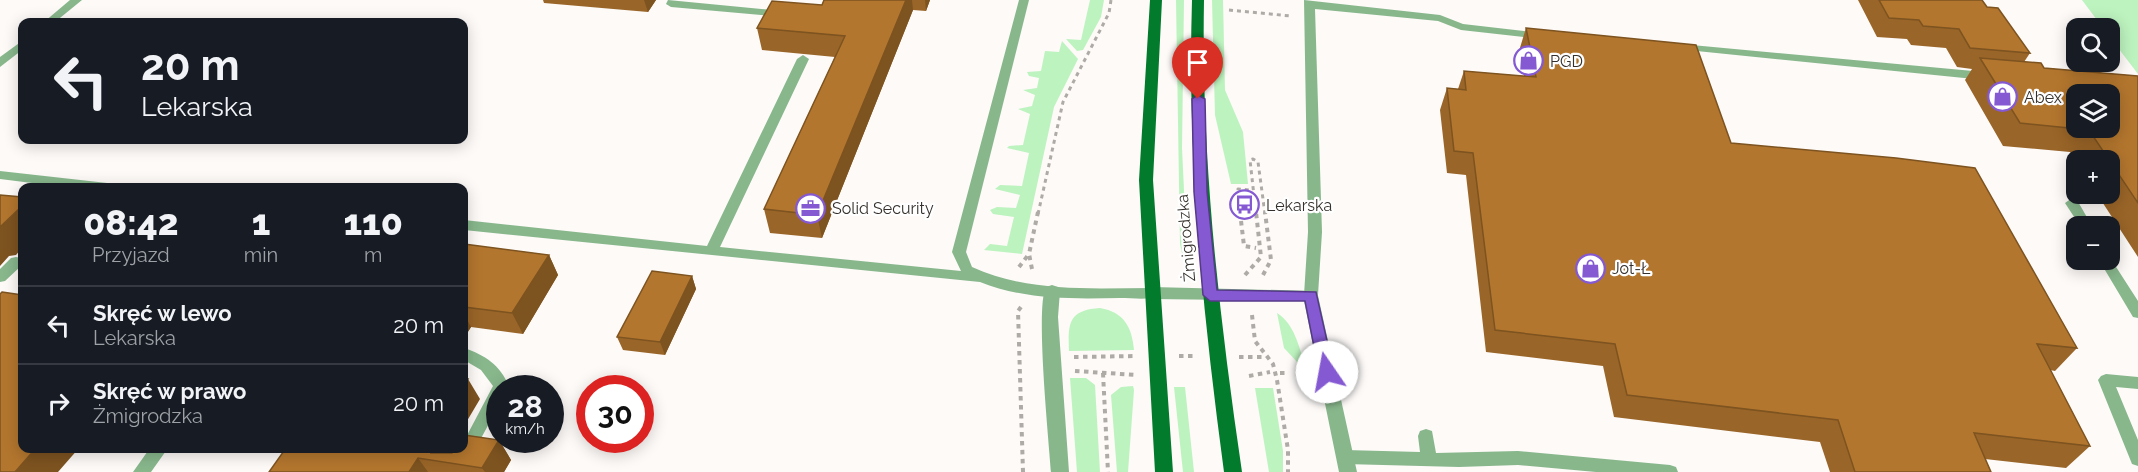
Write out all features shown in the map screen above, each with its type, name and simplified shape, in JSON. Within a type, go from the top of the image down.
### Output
[{"type":"main road","points":[[1156,0],[1146,180],[1164,472]]},
{"type":"main road","name":"Żmigrodzka","points":[[1198,0],[1201,192],[1210,295],[1233,472]]},
{"type":"street","points":[[1052,291],[1050,317],[1060,472]]},
{"type":"street","points":[[1152,293],[1311,296],[1346,464]]},
{"type":"lane","points":[[54,18],[77,0]]},
{"type":"lane","points":[[673,0],[671,3],[800,15]]},
{"type":"lane","points":[[983,279],[967,270],[959,252],[1024,0]]},
{"type":"lane","points":[[1311,296],[1315,232],[1308,8],[1440,18],[1461,27],[1559,37]]},
{"type":"lane","points":[[1663,46],[1993,77]]},
{"type":"lane","points":[[0,63],[18,47]]},
{"type":"lane","points":[[711,251],[803,59]]},
{"type":"lane","points":[[0,175],[71,183]]},
{"type":"lane","points":[[468,225],[983,279],[1052,291],[1152,293]]},
{"type":"lane","points":[[0,277],[16,262]]},
{"type":"lane","points":[[2112,270],[2138,313]]},
{"type":"lane","points":[[468,356],[498,375],[501,386],[468,448]]},
{"type":"lane","points":[[2138,383],[2106,380],[2138,459]]},
{"type":"lane","points":[[1426,436],[1429,459]]},
{"type":"lane","points":[[141,472],[156,453]]},
{"type":"lane","points":[[455,472],[465,453]]},
{"type":"lane","points":[[1346,464],[1429,459],[1518,458],[1670,472]]},
{"type":"path","points":[[1032,273],[1029,254],[1063,102],[1109,13],[1111,0]]},
{"type":"path","points":[[1229,10],[1308,8]]},
{"type":"path","points":[[1245,276],[1261,257],[1250,160],[1253,159],[1258,162],[1269,268],[1262,279]]},
{"type":"path","points":[[1249,190],[1238,189],[1244,246],[1256,248]]},
{"type":"path","points":[[1016,271],[1029,254]]},
{"type":"path","points":[[1023,472],[1018,311],[1024,304]]},
{"type":"path","points":[[1252,314],[1256,341],[1273,364],[1277,380],[1288,450],[1288,472]]},
{"type":"path","points":[[1066,357],[1136,356]]},
{"type":"path","points":[[1247,357],[1266,357]]},
{"type":"path","points":[[1068,370],[1137,375]]},
{"type":"path","points":[[1249,376],[1270,372]]},
{"type":"path","points":[[1103,373],[1108,472]]},
{"type":"path","points":[[1280,373],[1287,373]]},
{"type":"green space","points":[[1090,0],[1104,0],[1101,17],[1083,50],[1077,51],[1066,39],[1081,40]]},
{"type":"green space","points":[[1176,0],[1184,0],[1182,148],[1187,254],[1182,253],[1180,244]]},
{"type":"green space","points":[[1212,0],[1223,0],[1225,90],[1243,132],[1248,184],[1231,184],[1215,115]]},
{"type":"green space","points":[[2082,0],[2138,0],[2138,74],[2120,50],[2120,18],[2096,18]]},
{"type":"green space","points":[[1062,41],[1078,59],[1054,107],[1022,254],[984,250],[990,244],[1007,246],[1014,217],[993,214],[990,210],[997,207],[1016,208],[1020,195],[995,189],[1000,185],[1022,186],[1029,153],[1007,148],[1023,145],[1030,114],[1018,109],[1032,106],[1035,95],[1023,90],[1037,88],[1039,78],[1029,76],[1027,72],[1041,71],[1045,51],[1059,52]]},
{"type":"green space","points":[[1100,308],[1121,317],[1129,328],[1134,350],[1069,351],[1072,320],[1076,315],[1089,309]]},
{"type":"green space","points":[[1277,313],[1292,329],[1305,364],[1299,364],[1284,348]]},
{"type":"green space","points":[[1070,378],[1086,378],[1095,385],[1100,472],[1077,472]]},
{"type":"green space","points":[[1133,386],[1128,472],[1117,472],[1111,395],[1121,387]]},
{"type":"green space","points":[[1174,387],[1185,387],[1194,472],[1183,472]]},
{"type":"green space","points":[[1255,388],[1273,388],[1283,451],[1283,472],[1269,472]]},
{"type":"building","points":[[824,0],[906,0],[817,215],[764,209],[845,36],[757,28],[772,1],[822,5]]},
{"type":"building","points":[[1879,0],[1982,0],[1987,7],[1998,8],[2030,53],[1970,48],[1959,29],[1923,26],[1919,20],[1889,18]]},
{"type":"building","points":[[1526,28],[1696,45],[1731,143],[1896,158],[1975,168],[2077,348],[2037,344],[2090,446],[1974,433],[1991,472],[1855,472],[1838,420],[1627,395],[1615,344],[1495,330],[1473,153],[1454,151],[1447,88],[1466,90],[1464,71],[1536,77]]},
{"type":"building","points":[[1980,58],[2041,63],[2044,68],[2066,70],[2066,72],[2138,76],[2138,203],[2120,176],[2120,150],[2102,150],[2094,138],[2120,138],[2120,84],[2066,84],[2066,128],[2020,123]]},
{"type":"building","points":[[0,195],[18,197],[18,210],[0,227]]},
{"type":"building","points":[[468,245],[549,255],[512,313],[468,308]]},
{"type":"building","points":[[652,271],[692,276],[660,342],[617,337]]},
{"type":"building","points":[[2,292],[18,294],[18,453],[32,453],[15,472],[0,472],[0,294]]},
{"type":"building","points":[[468,436],[486,438],[486,453],[491,453],[482,468],[418,458],[409,472],[269,472],[282,453],[468,453]]},
{"type":"place","name":"PGD","points":[[1529,61]]},
{"type":"place","name":"Abex","points":[[2003,97]]},
{"type":"place","name":"Lekarska","points":[[1245,205]]},
{"type":"place","name":"Solid Security","points":[[811,208]]},
{"type":"place","name":"Jot-Ł","points":[[1591,268]]},
{"type":"route","points":[[1198,99],[1201,192],[1210,295],[1311,296],[1327,372]]}]
